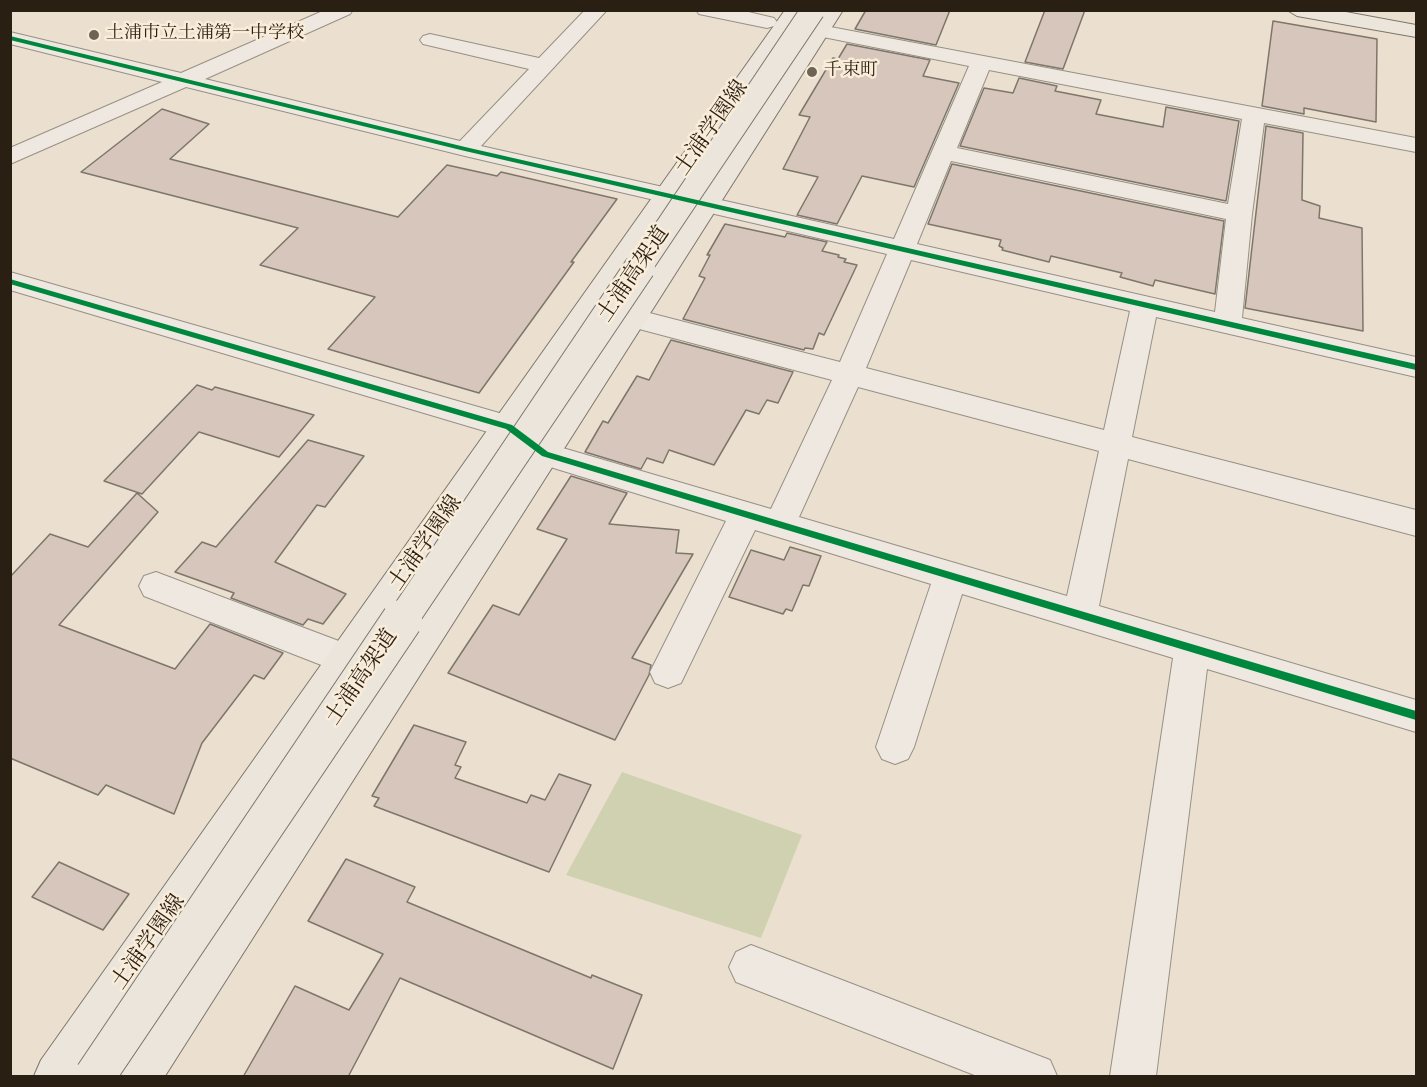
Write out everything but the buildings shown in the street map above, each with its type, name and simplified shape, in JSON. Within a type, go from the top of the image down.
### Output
[{"type":"main road","name":"土浦学園線","points":[[57,1077],[796,10]]},
{"type":"main road","name":"土浦学園線","points":[[139,1077],[708,203],[816,21],[833,10]]},
{"type":"main road","points":[[1297,10],[1416,31]]},
{"type":"main road","name":"土浦高架道","points":[[95,1077],[816,21]]},
{"type":"street","points":[[10,157],[343,10]]},
{"type":"street","points":[[465,149],[597,10]]},
{"type":"street","points":[[705,10],[767,22]]},
{"type":"street","points":[[816,21],[981,63],[1416,145]]},
{"type":"street","points":[[10,38],[186,79],[214,89],[465,149],[901,247],[1416,367]]},
{"type":"street","points":[[430,40],[545,66]]},
{"type":"street","points":[[780,524],[849,374],[981,63]]},
{"type":"street","points":[[1228,323],[1239,214],[1254,114]]},
{"type":"street","points":[[943,152],[1239,214]]},
{"type":"street","points":[[11,282],[509,426],[544,454],[1416,716]]},
{"type":"street","points":[[1080,615],[1145,303]]},
{"type":"street","points":[[634,318],[1416,523]]},
{"type":"street","points":[[668,672],[746,514]]},
{"type":"street","points":[[896,747],[951,576]]},
{"type":"street","points":[[156,586],[347,660]]},
{"type":"street","points":[[1133,1077],[1192,648]]},
{"type":"street","points":[[751,968],[1034,1077]]},
{"type":"green space","points":[[622,772],[802,835],[761,938],[566,875]]},
{"type":"cycle path","points":[[10,38],[465,149],[1416,367]]},
{"type":"cycle path","points":[[10,281],[509,427],[545,454],[1416,716]]},
{"type":"place","name":"土浦市立土浦第一中学校","points":[[94,35]]},
{"type":"place","name":"千束町","points":[[812,72]]}]
